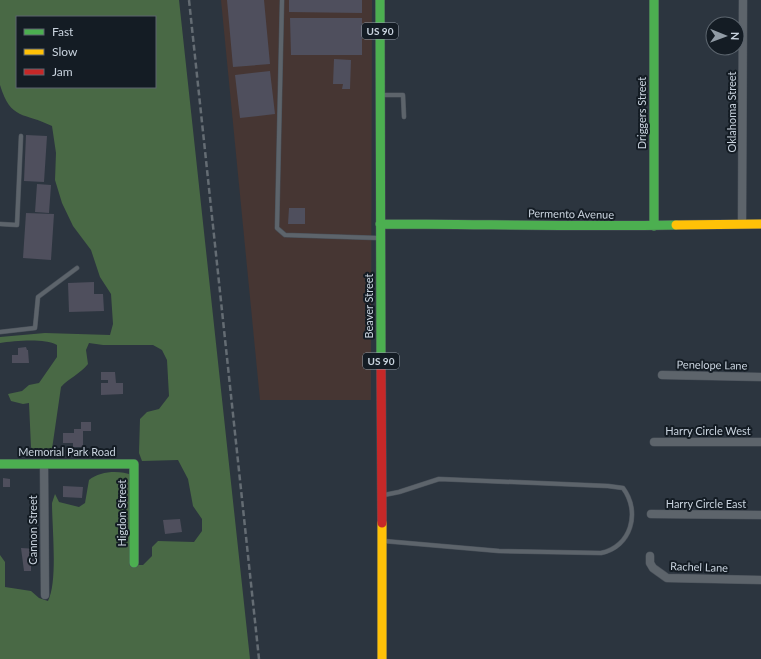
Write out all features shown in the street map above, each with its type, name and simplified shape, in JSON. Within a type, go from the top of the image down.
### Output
[{"type":"street","name":"Beaver Street","points":[[380,0],[382,659]]},
{"type":"street","name":"Driggers Street","points":[[654,0],[654,226]]},
{"type":"street","name":"Oklahoma Street","points":[[742,224],[743,0]]},
{"type":"street","name":"Permento Avenue","points":[[380,224],[488,224],[573,227],[761,224]]},
{"type":"street","name":"Penelope Lane","points":[[662,375],[761,377]]},
{"type":"street","name":"Harry Circle West","points":[[654,442],[761,442]]},
{"type":"street","name":"Memorial Park Road","points":[[0,464],[134,464]]},
{"type":"street","name":"Cannon Street","points":[[44,464],[45,595]]},
{"type":"street","name":"Higdon Street","points":[[134,464],[134,562]]},
{"type":"street","name":"Harry Circle East","points":[[651,514],[761,515]]},
{"type":"street","name":"Rachel Lane","points":[[650,556],[650,563],[653,568],[667,578],[761,580]]},
{"type":"lane","points":[[282,0],[277,228],[285,235],[380,238]]},
{"type":"lane","points":[[380,95],[403,95],[404,117]]},
{"type":"lane","points":[[0,224],[16,225],[21,136]]},
{"type":"lane","points":[[0,332],[35,328],[38,297],[77,268]]},
{"type":"lane","points":[[381,495],[399,492],[439,478],[608,486],[623,488],[628,494],[632,513],[632,525],[626,537],[613,549],[601,553],[499,551],[381,541]]},
{"type":"shaded area","points":[[221,0],[372,0],[371,400],[260,400]]},
{"type":"green space","points":[[0,0],[179,0],[250,659],[0,659],[0,555],[5,562],[5,587],[31,591],[39,598],[48,601],[53,581],[54,568],[52,503],[55,494],[59,502],[79,507],[85,503],[89,480],[93,477],[110,472],[121,472],[132,475],[130,565],[143,565],[152,556],[152,547],[158,541],[194,542],[202,531],[202,519],[193,506],[188,479],[178,460],[142,461],[139,453],[140,419],[147,412],[159,409],[169,396],[167,360],[162,350],[153,345],[103,345],[89,343],[86,350],[88,364],[82,371],[61,387],[52,449],[34,453],[31,447],[29,403],[23,404],[11,401],[8,394],[22,391],[29,385],[39,383],[57,357],[57,345],[45,341],[0,343],[0,337],[45,333],[110,335],[113,324],[111,294],[100,277],[91,250],[73,226],[62,203],[55,180],[56,153],[52,126],[20,114],[9,105],[4,97],[0,85]]},
{"type":"building","points":[[227,0],[264,0],[270,64],[233,67]]},
{"type":"building","points":[[289,0],[362,0],[362,13],[289,12]]},
{"type":"building","points":[[290,18],[362,18],[362,55],[291,55]]},
{"type":"building","points":[[334,59],[351,60],[350,89],[342,89],[343,84],[333,84]]},
{"type":"building","points":[[270,71],[275,114],[240,118],[235,75]]},
{"type":"building","points":[[26,135],[47,136],[44,182],[24,181]]},
{"type":"building","points":[[37,184],[51,185],[49,213],[35,212]]},
{"type":"building","points":[[289,208],[305,208],[305,224],[288,224]]},
{"type":"building","points":[[26,213],[54,214],[51,260],[23,258]]},
{"type":"building","points":[[94,282],[94,294],[103,294],[104,311],[69,312],[68,283]]},
{"type":"building","points":[[26,347],[28,350],[29,363],[12,363],[12,355],[18,355],[18,348]]},
{"type":"building","points":[[101,372],[115,372],[116,383],[123,383],[123,394],[101,395],[101,383],[108,383],[108,380],[101,380]]},
{"type":"building","points":[[81,422],[91,422],[91,431],[83,431],[83,447],[73,447],[73,443],[63,443],[63,433],[74,433],[74,429],[81,429]]},
{"type":"building","points":[[3,478],[10,479],[10,487],[3,487]]},
{"type":"building","points":[[63,486],[83,487],[82,498],[63,497]]},
{"type":"building","points":[[180,519],[182,532],[165,534],[163,520]]},
{"type":"building","points":[[21,548],[38,549],[37,553],[31,553],[31,557],[34,557],[34,563],[31,563],[31,571],[24,571]]},
{"type":"railway","points":[[189,0],[259,659]]},
{"type":"traffic: fast","points":[[380,0],[381,358]]},
{"type":"traffic: fast","points":[[654,0],[654,226]]},
{"type":"traffic: fast","points":[[380,224],[602,226],[676,225]]},
{"type":"traffic: fast","points":[[0,464],[134,464],[134,563]]},
{"type":"traffic: slow","points":[[676,225],[761,224]]},
{"type":"traffic: slow","points":[[382,523],[382,659]]},
{"type":"traffic: jam","points":[[381,358],[382,523]]}]
